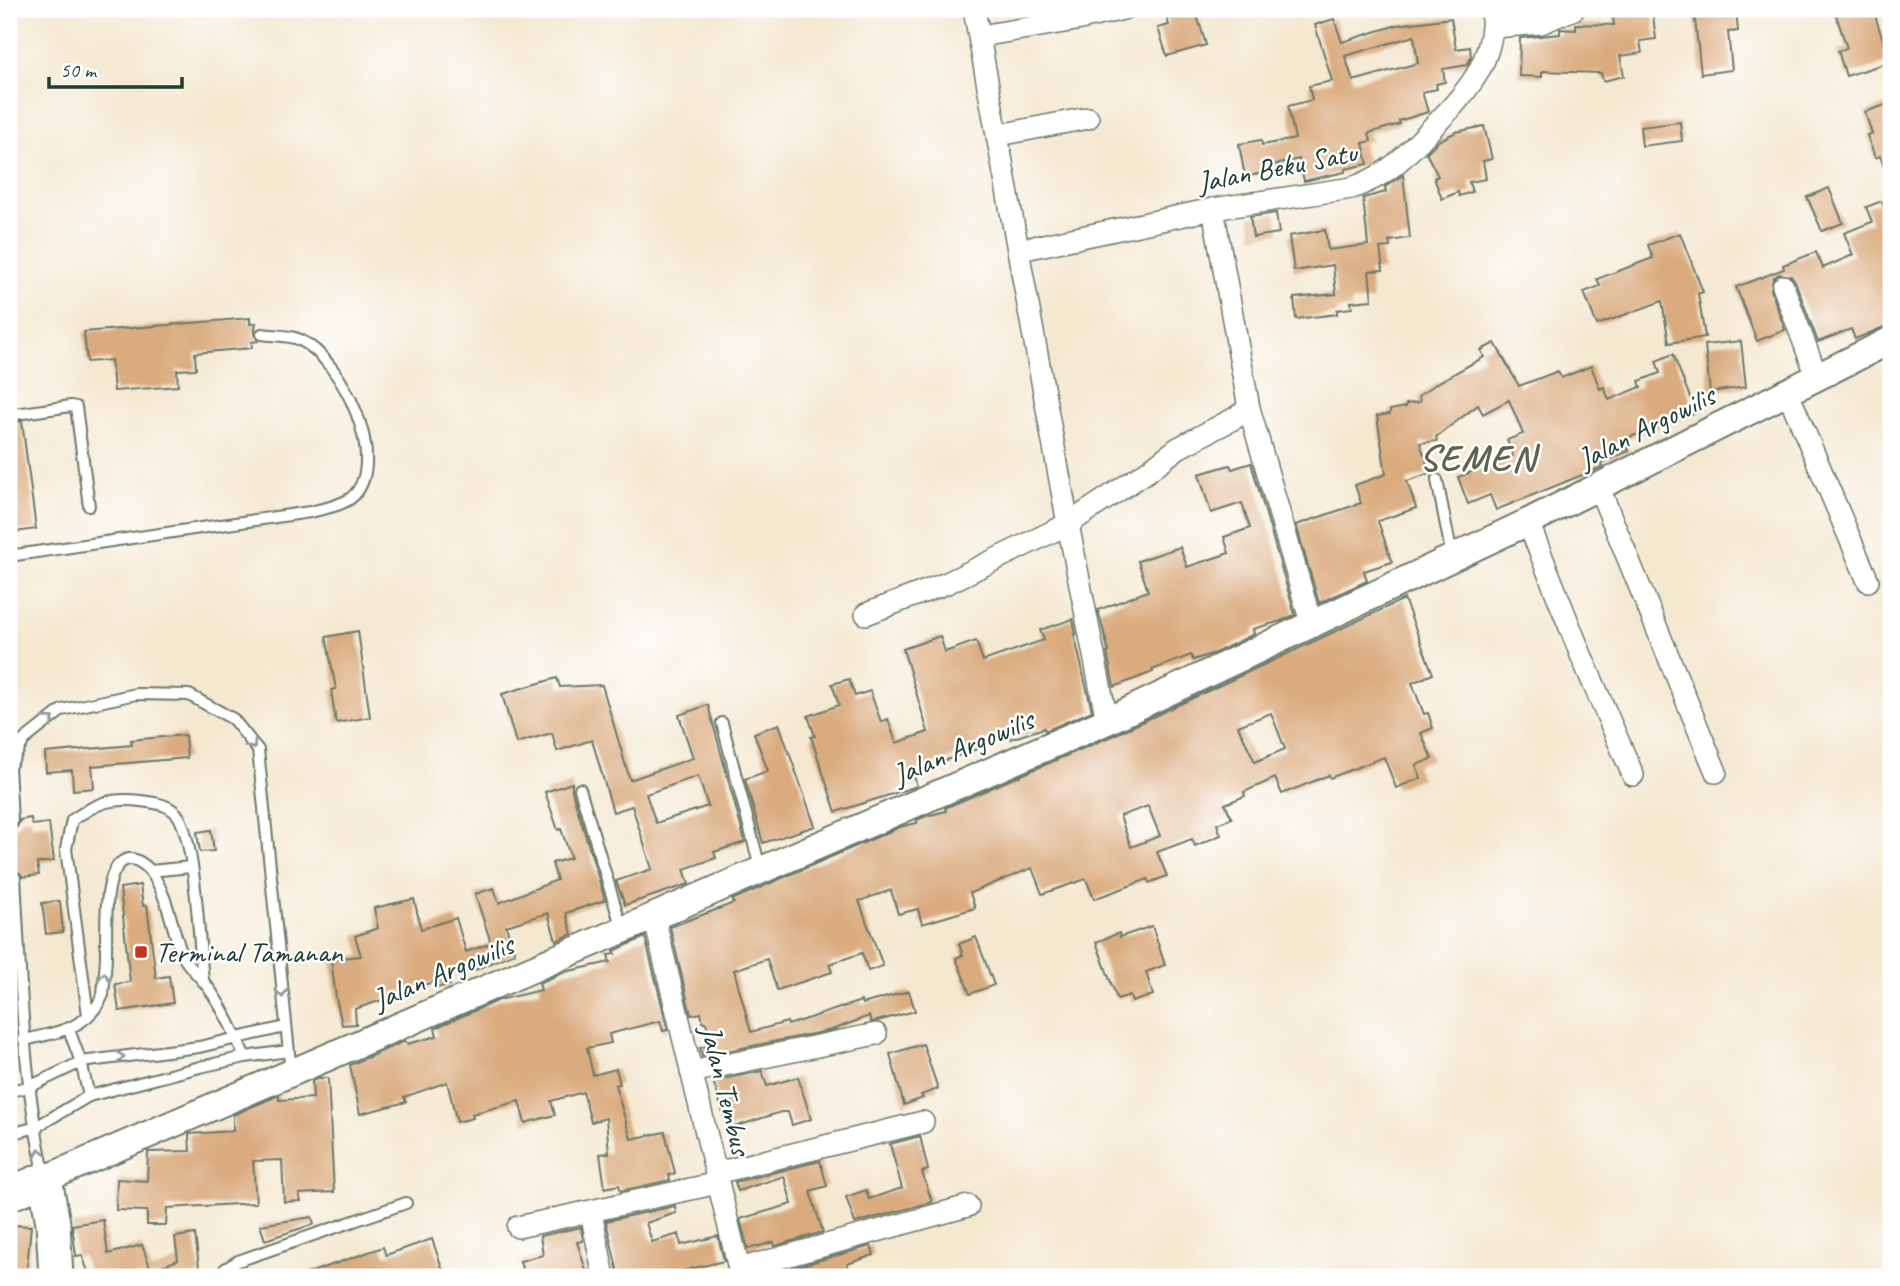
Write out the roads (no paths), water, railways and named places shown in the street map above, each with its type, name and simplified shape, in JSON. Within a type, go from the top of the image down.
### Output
[{"type":"highway","points":[[9,1195],[45,1179],[53,1223],[56,1277]]},
{"type":"street","points":[[974,9],[1068,524],[1107,721]]},
{"type":"street","points":[[980,36],[1123,9]]},
{"type":"street","points":[[1493,18],[1541,23],[1574,9]]},
{"type":"street","name":"Jalan Beku Satu","points":[[1020,250],[1213,209],[1352,188],[1370,182],[1392,169],[1463,97],[1476,79],[1485,58],[1493,18]]},
{"type":"street","points":[[999,135],[1088,118]]},
{"type":"street","points":[[1213,209],[1249,408],[1312,626]]},
{"type":"street","points":[[1783,286],[1817,377]]},
{"type":"street","name":"Jalan Argowilis","points":[[45,1179],[289,1062],[623,932],[1107,721],[1528,523],[1891,340]]},
{"type":"street","points":[[1786,393],[1868,581]]},
{"type":"street","points":[[866,614],[947,583],[1068,524],[1178,448],[1249,408]]},
{"type":"street","points":[[1599,488],[1716,772]]},
{"type":"street","points":[[1528,523],[1633,775]]},
{"type":"street","name":"Jalan Tembus","points":[[654,917],[740,1273]]},
{"type":"street","points":[[691,1072],[876,1034]]},
{"type":"street","points":[[518,1227],[591,1212],[923,1122]]},
{"type":"street","points":[[740,1273],[968,1206]]},
{"type":"street","points":[[591,1212],[604,1277]]},
{"type":"lane","points":[[9,556],[310,512],[333,506],[351,497],[364,479],[366,456],[358,419],[346,388],[325,359],[300,340],[262,334]]},
{"type":"lane","points":[[9,415],[76,407],[89,506]]},
{"type":"lane","points":[[1437,480],[1453,558]]},
{"type":"lane","points":[[9,1134],[34,1128],[89,1096],[245,1057],[289,1062],[258,750],[233,719],[189,695],[136,694],[62,710],[24,740],[9,767],[12,821]]},
{"type":"lane","points":[[722,723],[761,871]]},
{"type":"lane","points":[[580,789],[623,932]]},
{"type":"lane","points":[[88,1015],[66,849],[72,820],[95,804],[120,799],[164,804],[178,816],[189,850],[203,981]]},
{"type":"lane","points":[[24,1041],[69,1030],[97,1007],[103,995],[107,905],[116,866],[125,859],[135,859],[150,871],[169,912],[182,954],[203,981],[237,1038],[245,1057]]},
{"type":"lane","points":[[150,871],[191,867]]},
{"type":"lane","points":[[15,878],[13,931],[34,1128],[45,1179]]},
{"type":"lane","points":[[9,1091],[29,1087],[81,1062],[199,1047],[285,1027]]},
{"type":"lane","points":[[69,1030],[81,1062],[89,1096]]},
{"type":"lane","points":[[222,1277],[225,1269],[238,1261],[406,1203]]},
{"type":"place","name":"Terminal Tamanan","points":[[141,952]]},
{"type":"district","name":"SEMEN","points":[[1478,457]]}]
